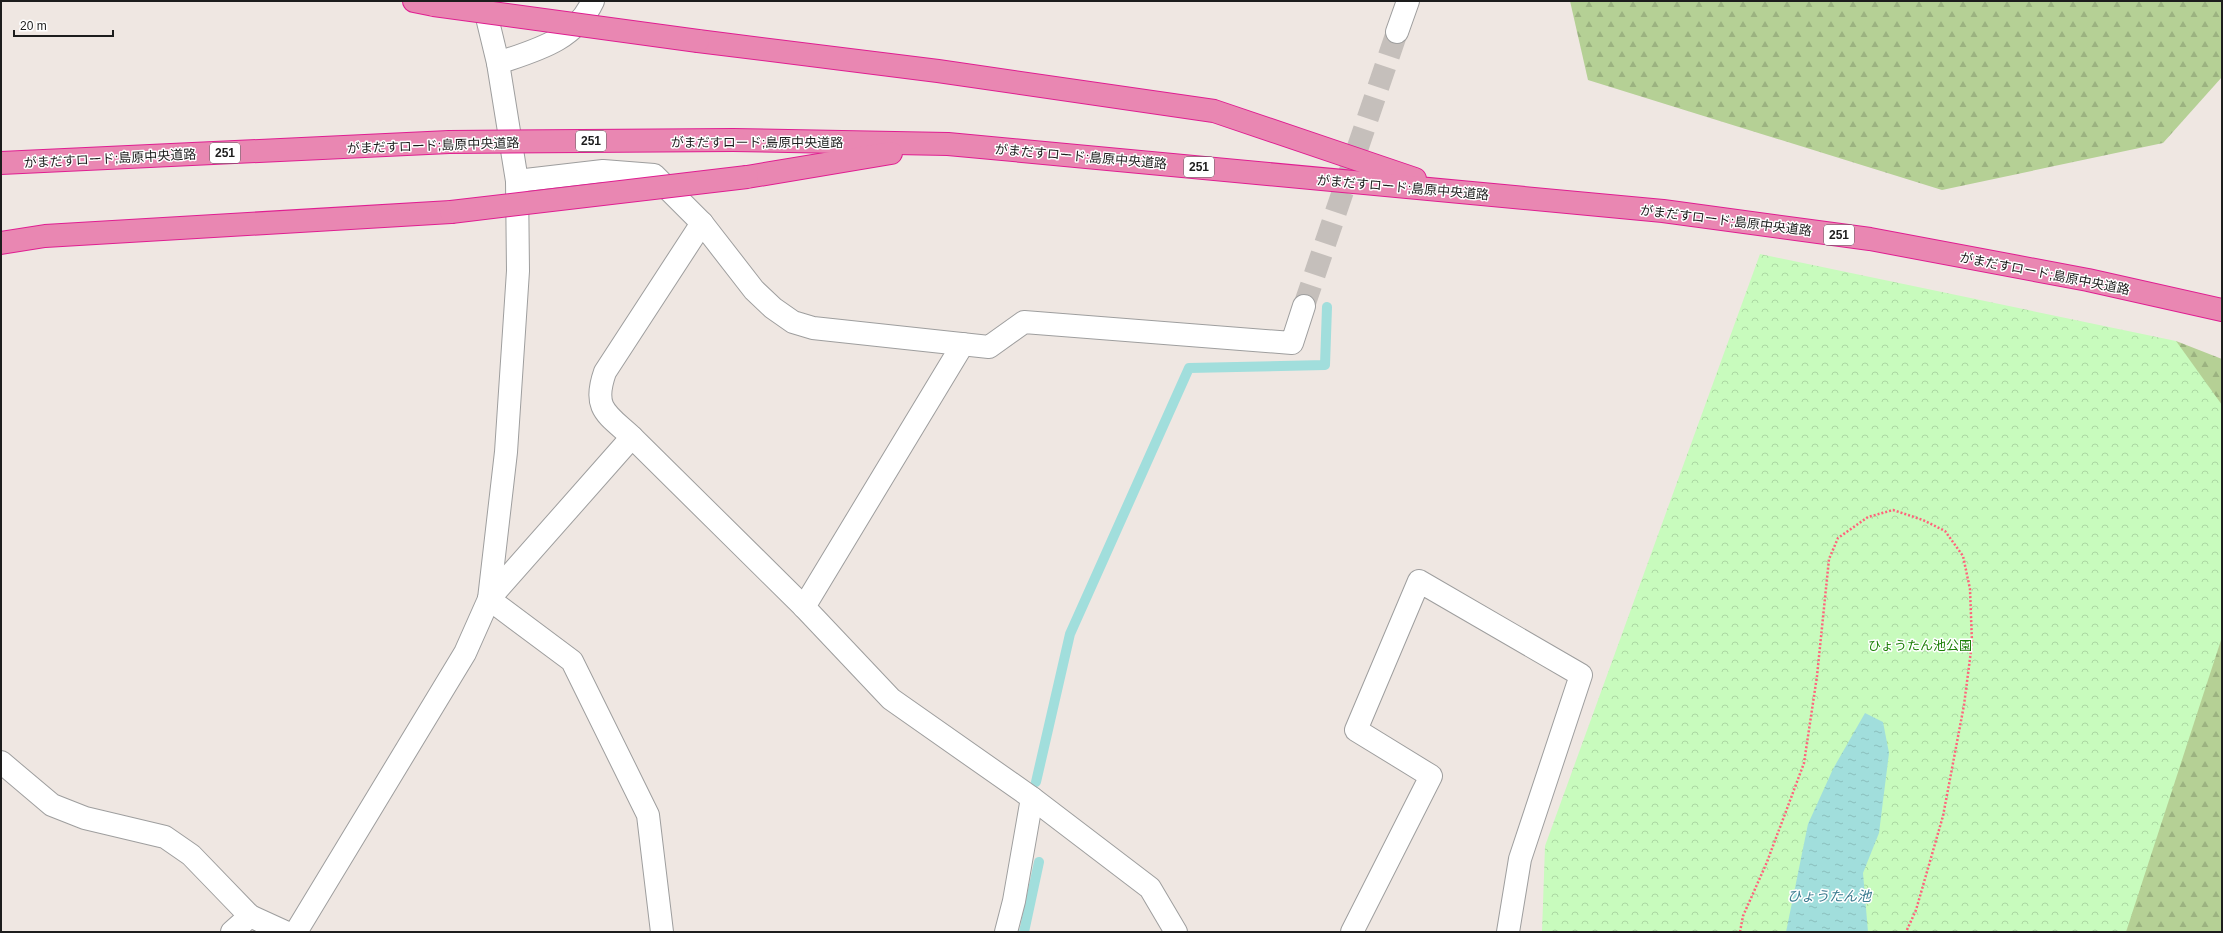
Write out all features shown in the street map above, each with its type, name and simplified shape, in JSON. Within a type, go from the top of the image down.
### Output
[{"type":"highway","points":[[424,3],[698,41],[938,71],[1214,111],[1451,191]]},
{"type":"highway","name":"がまだすロード;島原中央道路","points":[[1,163],[449,142],[733,140],[948,144],[1663,211],[1870,239],[2088,280],[2222,310]]},
{"type":"highway","points":[[1,243],[45,236],[451,212],[747,177],[948,144]]},
{"type":"street","points":[[483,1],[498,63],[517,181],[518,271],[507,444],[489,600]]},
{"type":"street","points":[[498,63],[549,46],[570,30],[589,8],[592,1]]},
{"type":"street","points":[[1397,32],[1408,1]]},
{"type":"street","points":[[517,181],[603,171],[654,176],[702,223],[754,290],[773,308],[793,322],[813,328],[989,347],[1024,322],[1292,343],[1304,306]]},
{"type":"street","points":[[702,223],[605,372],[600,386],[599,402],[606,413],[804,607],[891,699],[1032,798],[1150,888],[1176,932]]},
{"type":"street","points":[[804,607],[963,344]]},
{"type":"street","points":[[296,932],[465,653],[489,600],[632,438]]},
{"type":"street","points":[[1352,932],[1430,776],[1356,730],[1419,581],[1581,675],[1520,859],[1508,932]]},
{"type":"street","points":[[489,600],[572,661],[648,815],[662,932]]},
{"type":"street","points":[[1,762],[52,805],[85,818],[165,837],[191,855],[250,916],[285,932]]},
{"type":"street","points":[[1006,932],[1014,901],[1032,798]]},
{"type":"street","points":[[232,932],[250,916]]},
{"type":"path","points":[[1740,932],[1743,916],[1767,862],[1804,763],[1817,676],[1829,559],[1838,538],[1868,517],[1892,510],[1923,520],[1945,531],[1963,556],[1970,590],[1972,643],[1964,705],[1943,816],[1916,910],[1906,932]]},
{"type":"green space","points":[[1570,1],[2222,1],[2222,77],[2163,143],[1942,190],[1588,80]]},
{"type":"green space","name":"ひょうたん池公園","points":[[1760,254],[2176,341],[2222,405],[2222,637],[2126,932],[1542,932],[1545,846]]},
{"type":"green space","points":[[2176,341],[2222,359],[2222,932],[2109,932],[2139,892]]},
{"type":"water","name":"ひょうたん池","points":[[1865,713],[1883,722],[1889,753],[1879,833],[1863,873],[1868,932],[1786,932],[1808,824],[1833,769]]},
{"type":"waterway","points":[[1036,782],[1070,634],[1189,368],[1325,365],[1327,307]]},
{"type":"waterway","points":[[1024,932],[1039,862]]},
{"type":"tunnel","points":[[1304,306],[1397,32]]}]
